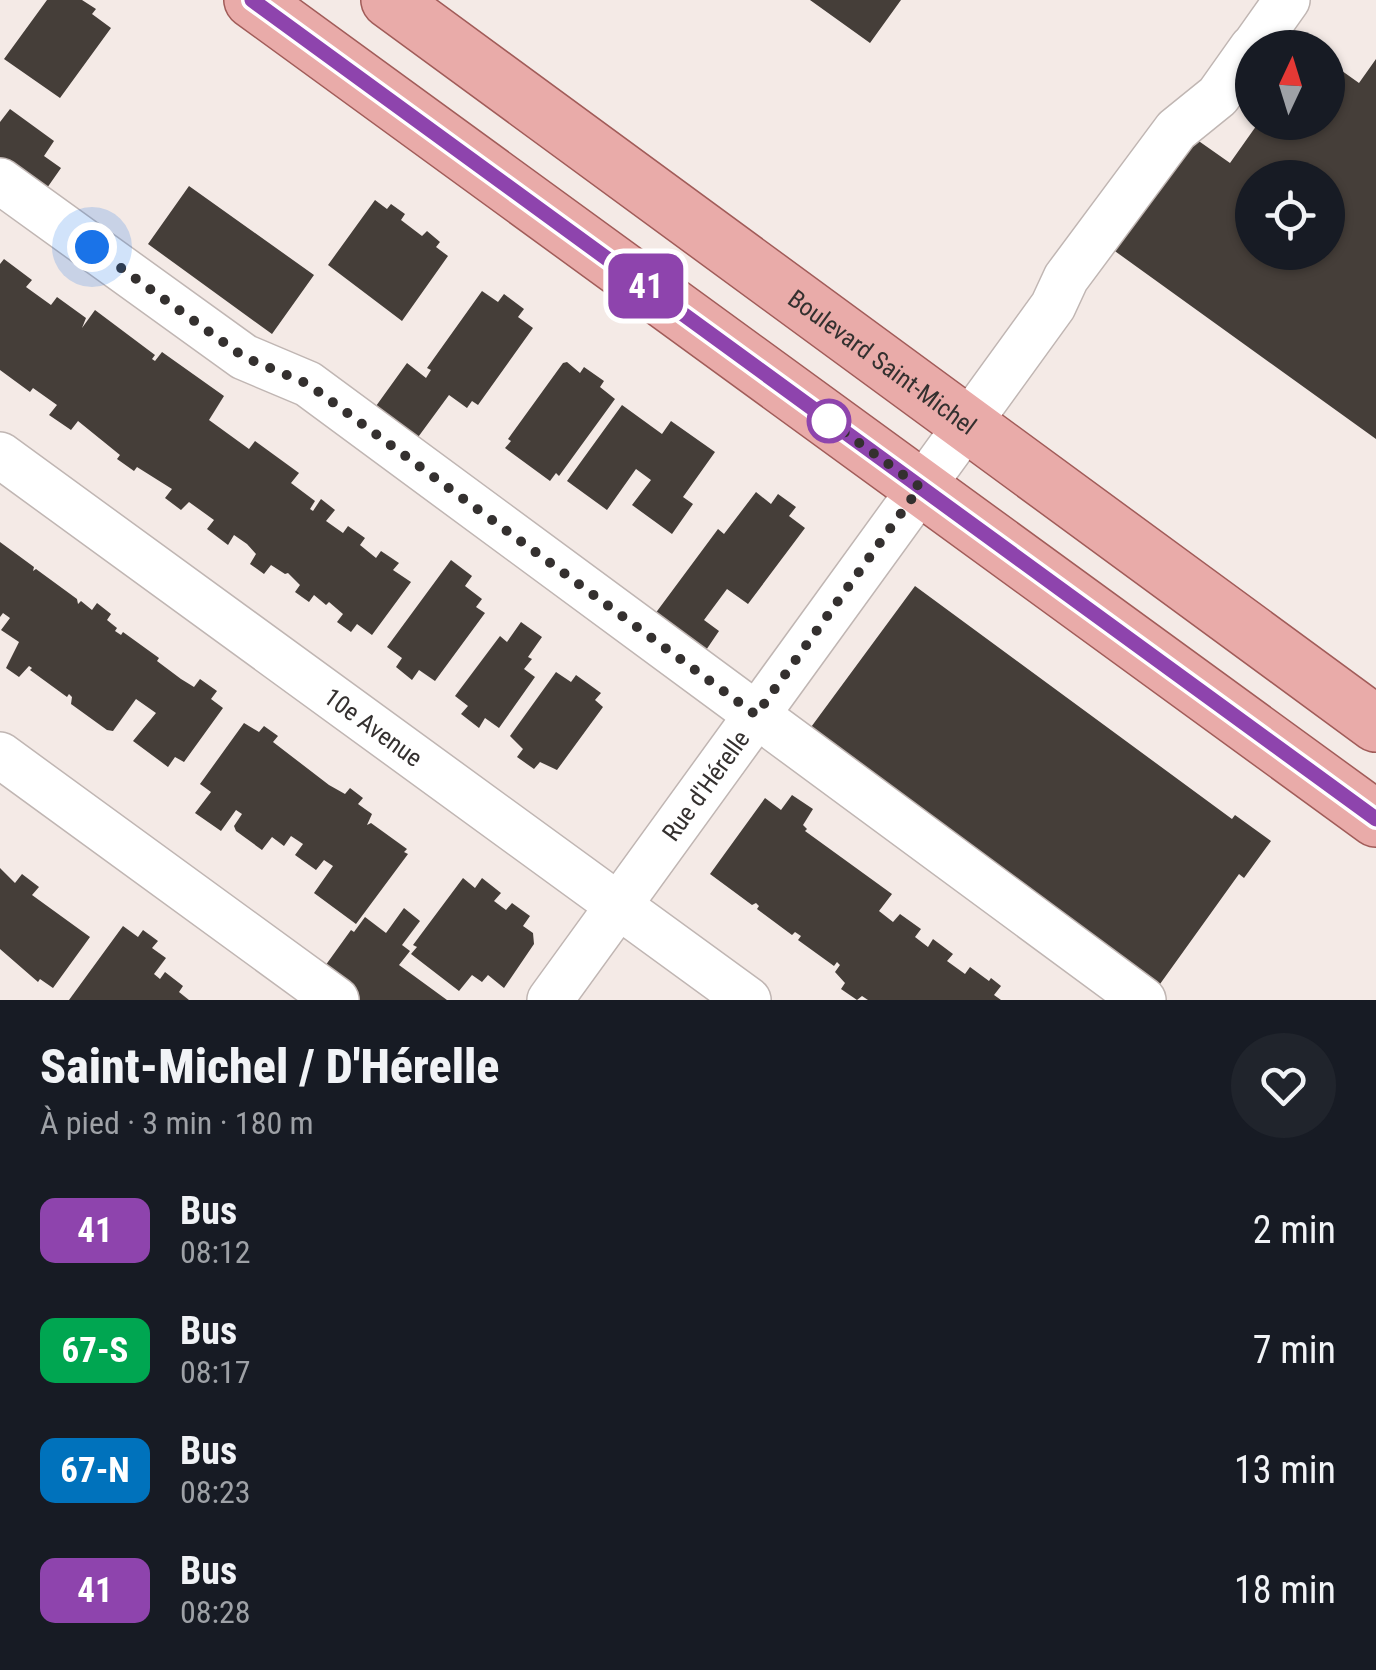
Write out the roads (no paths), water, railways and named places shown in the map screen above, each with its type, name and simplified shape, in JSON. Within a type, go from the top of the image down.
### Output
[{"type":"main road","points":[[252,0],[1376,819]]},
{"type":"main road","name":"Boulevard Saint-Michel","points":[[389,0],[1376,724]]},
{"type":"street","name":"Rue d'Hérelle","points":[[1266,30],[1287,0]]},
{"type":"street","name":"Rue d'Hérelle","points":[[550,1000],[1053,306],[1066,278],[1176,130],[1218,96],[1235,73]]},
{"type":"street","points":[[0,181],[244,357],[308,384],[1143,1000]]},
{"type":"street","name":"10e Avenue","points":[[0,455],[748,1000]]},
{"type":"street","points":[[0,755],[336,1000]]}]
